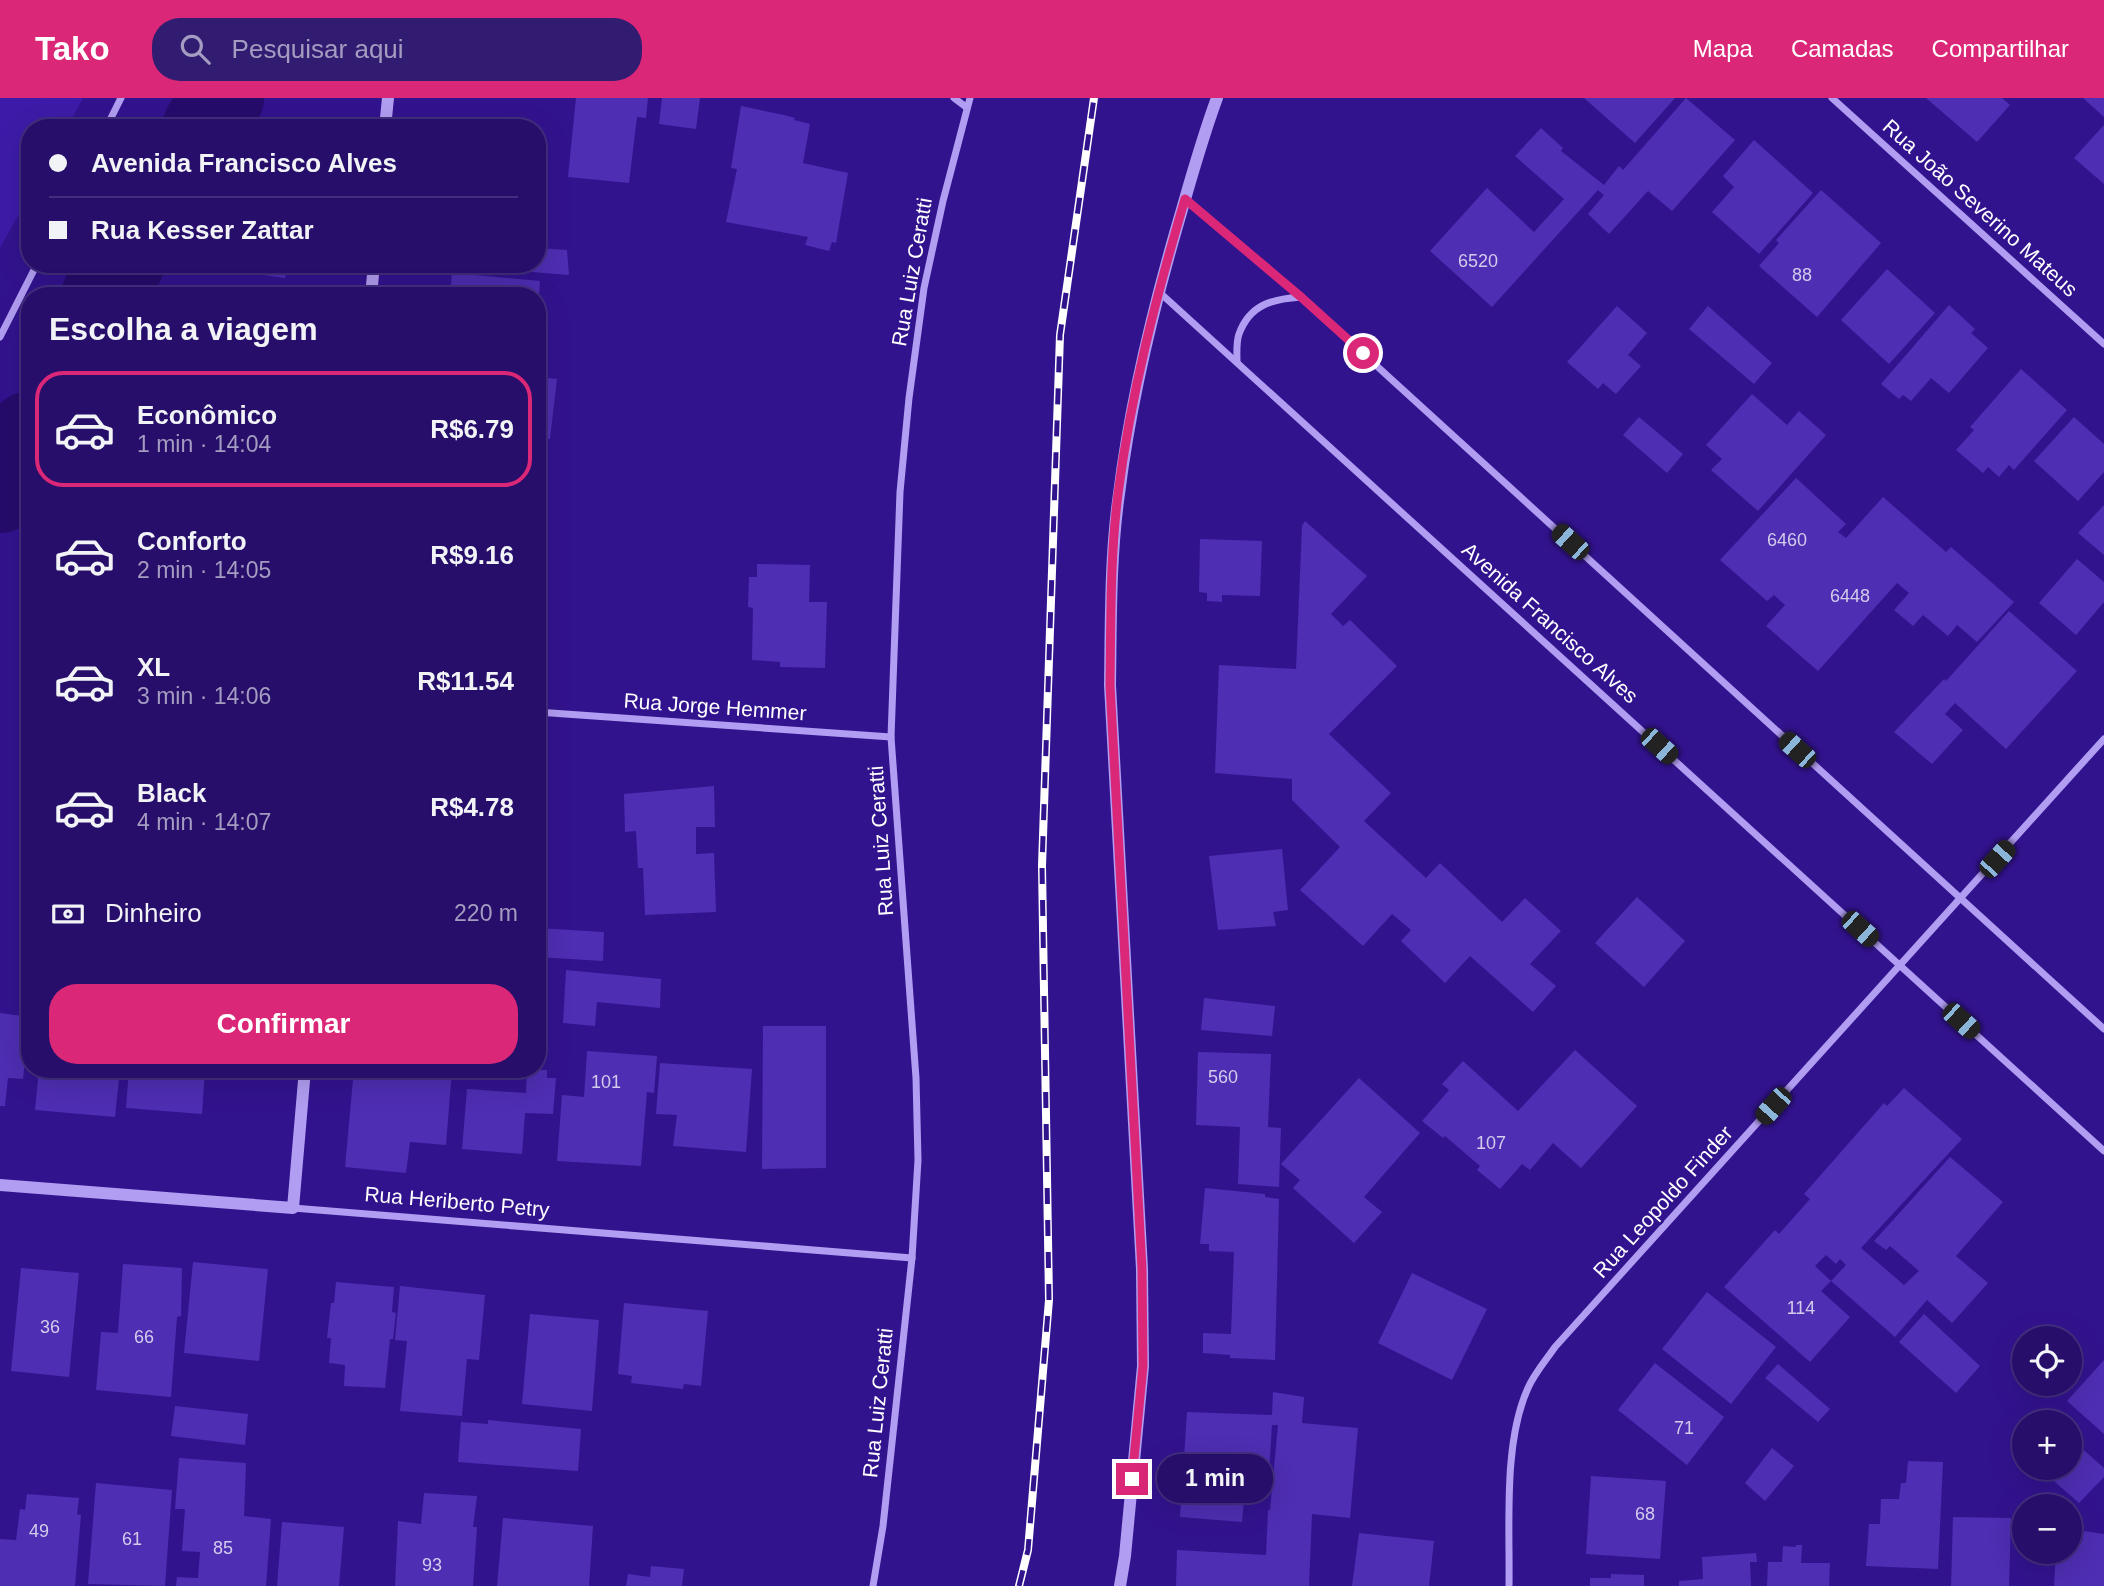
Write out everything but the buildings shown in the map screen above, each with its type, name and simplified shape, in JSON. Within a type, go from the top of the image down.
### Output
[{"type":"street","points":[[110,119],[121,98]]},
{"type":"street","points":[[386,119],[388,98]]},
{"type":"street","points":[[954,98],[966,107]]},
{"type":"street","name":"Rua Luiz Ceratti","points":[[873,1586],[883,1526],[912,1258],[918,1160],[916,1078],[891,737],[900,492],[924,288],[970,98]]},
{"type":"street","points":[[1121,1586],[1143,1366],[1142,1269],[1110,685],[1111,596],[1118,496],[1136,386],[1158,291],[1217,98]]},
{"type":"street","name":"Rua João Severino Mateus","points":[[1832,98],[2104,344]]},
{"type":"street","points":[[1185,199],[1301,297],[2104,1029]]},
{"type":"street","name":"Avenida Francisco Alves","points":[[1158,291],[2104,1152]]},
{"type":"street","points":[[0,337],[21,296]]},
{"type":"street","points":[[1237,362],[1238,336],[1252,313],[1274,299],[1301,297]]},
{"type":"street","name":"Rua Jorge Hemmer","points":[[546,713],[891,737]]},
{"type":"street","name":"Rua Leopoldo Finder","points":[[1509,1586],[1512,1460],[1517,1419],[1528,1386],[1555,1348],[2104,739]]},
{"type":"street","points":[[293,1208],[304,1078]]},
{"type":"street","name":"Rua Heriberto Petry","points":[[0,1185],[912,1258]]},
{"type":"shaded area","points":[[0,98],[83,98],[72,119],[21,119],[21,210],[0,248]]},
{"type":"waterway","points":[[209,119],[222,98]]},
{"type":"waterway","points":[[108,287],[117,273]]},
{"type":"waterway","points":[[0,491],[21,450]]},
{"type":"railway","points":[[1019,1586],[1028,1550],[1049,1300],[1042,866],[1060,335],[1094,98]]},
{"type":"route","points":[[1132,1479],[1143,1366],[1142,1269],[1110,685],[1111,596],[1118,496],[1136,386],[1158,291],[1185,199],[1363,353]]}]
